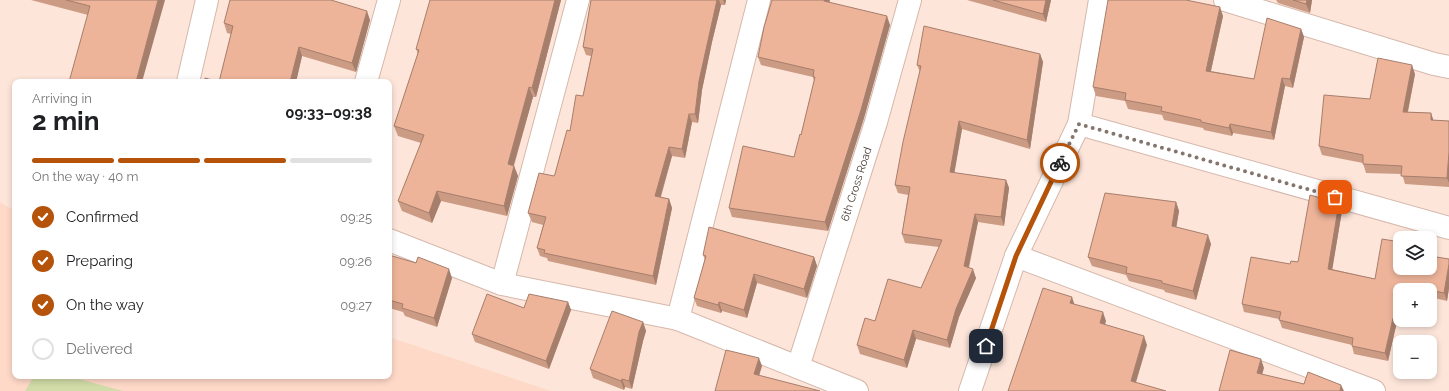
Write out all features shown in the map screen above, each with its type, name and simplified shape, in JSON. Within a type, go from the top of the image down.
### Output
[{"type":"street","points":[[189,79],[207,0]]},
{"type":"street","points":[[367,79],[389,0]]},
{"type":"street","points":[[502,284],[578,0]]},
{"type":"street","points":[[678,319],[759,0]]},
{"type":"street","name":"6th Cross Road","points":[[798,367],[876,122],[910,0]]},
{"type":"street","points":[[970,391],[1016,256],[1079,124],[1100,0]]},
{"type":"street","points":[[1225,0],[1434,64],[1449,67]]},
{"type":"street","points":[[1079,124],[1449,228]]},
{"type":"street","points":[[392,241],[502,284],[678,319],[857,391]]},
{"type":"street","points":[[1016,256],[1374,391]]},
{"type":"shaded area","points":[[0,202],[12,209],[12,379],[392,379],[392,338],[551,391],[0,391]]},
{"type":"green space","points":[[32,379],[79,379],[123,391],[25,391]]},
{"type":"building","points":[[66,0],[158,0],[137,79],[70,79],[90,6]]},
{"type":"building","points":[[230,0],[331,0],[367,11],[352,63],[299,47],[291,79],[220,79],[233,26],[224,23]]},
{"type":"building","points":[[430,0],[555,0],[532,88],[529,87],[508,164],[514,166],[504,206],[437,191],[429,213],[398,201],[424,135],[394,126],[419,50],[416,49]]},
{"type":"building","points":[[591,0],[717,0],[699,81],[695,114],[689,114],[682,149],[669,147],[655,196],[669,199],[653,276],[544,253],[545,250],[537,248],[546,217],[528,213],[539,173],[554,176],[555,174],[567,130],[570,131],[576,95],[583,96],[593,49],[583,47]]},
{"type":"building","points":[[772,0],[824,0],[887,16],[861,110],[825,222],[729,208],[743,146],[794,157],[815,77],[813,77],[814,70],[758,57],[764,27]]},
{"type":"building","points":[[993,0],[1046,0],[1043,14]]},
{"type":"building","points":[[1108,0],[1186,0],[1220,7],[1206,71],[1254,79],[1267,18],[1301,29],[1290,79],[1282,78],[1271,132],[1230,124],[1229,128],[1201,122],[1201,120],[1161,111],[1162,107],[1125,100],[1126,93],[1093,87]]},
{"type":"building","points":[[1293,0],[1307,0],[1306,4]]},
{"type":"building","points":[[924,26],[1040,54],[1027,140],[959,121],[950,172],[1006,180],[1001,217],[975,214],[964,266],[973,269],[956,309],[947,340],[913,330],[904,360],[857,345],[865,318],[875,321],[888,279],[921,288],[942,240],[902,234],[910,187],[895,185],[903,142],[921,66],[917,65]]},
{"type":"building","points":[[1378,58],[1412,65],[1403,112],[1431,113],[1431,120],[1449,121],[1447,178],[1401,176],[1402,166],[1363,164],[1363,155],[1319,146],[1324,95],[1370,99]]},
{"type":"building","points":[[1105,193],[1176,202],[1172,226],[1208,235],[1193,291],[1162,283],[1162,281],[1126,273],[1127,267],[1088,257]]},
{"type":"building","points":[[1310,195],[1339,203],[1328,269],[1375,279],[1382,239],[1393,241],[1393,275],[1437,275],[1437,257],[1449,259],[1444,293],[1437,291],[1437,283],[1393,283],[1393,318],[1385,353],[1352,346],[1353,338],[1279,320],[1281,312],[1242,304],[1251,257],[1290,264],[1291,261],[1298,262]]},
{"type":"building","points":[[709,227],[814,257],[804,289],[754,274],[744,310],[719,302],[718,305],[694,298],[706,256],[703,255]]},
{"type":"building","points":[[392,256],[416,263],[418,257],[449,269],[434,318],[402,308],[403,304],[392,301]]},
{"type":"building","points":[[1043,288],[1072,297],[1070,303],[1103,312],[1100,323],[1144,336],[1131,381],[1166,391],[1008,391]]},
{"type":"building","points":[[487,294],[524,308],[529,294],[568,302],[546,361],[472,334]]},
{"type":"building","points":[[612,311],[643,322],[639,332],[629,381],[622,379],[621,381],[590,369]]},
{"type":"building","points":[[726,350],[759,358],[754,374],[820,391],[715,391]]},
{"type":"building","points":[[1230,350],[1261,359],[1257,373],[1304,384],[1308,372],[1341,385],[1340,391],[1219,391]]},
{"type":"way so far","points":[[1060,163],[1079,124],[1335,197]]},
{"type":"route","points":[[986,346],[1016,256],[1060,163]]}]
